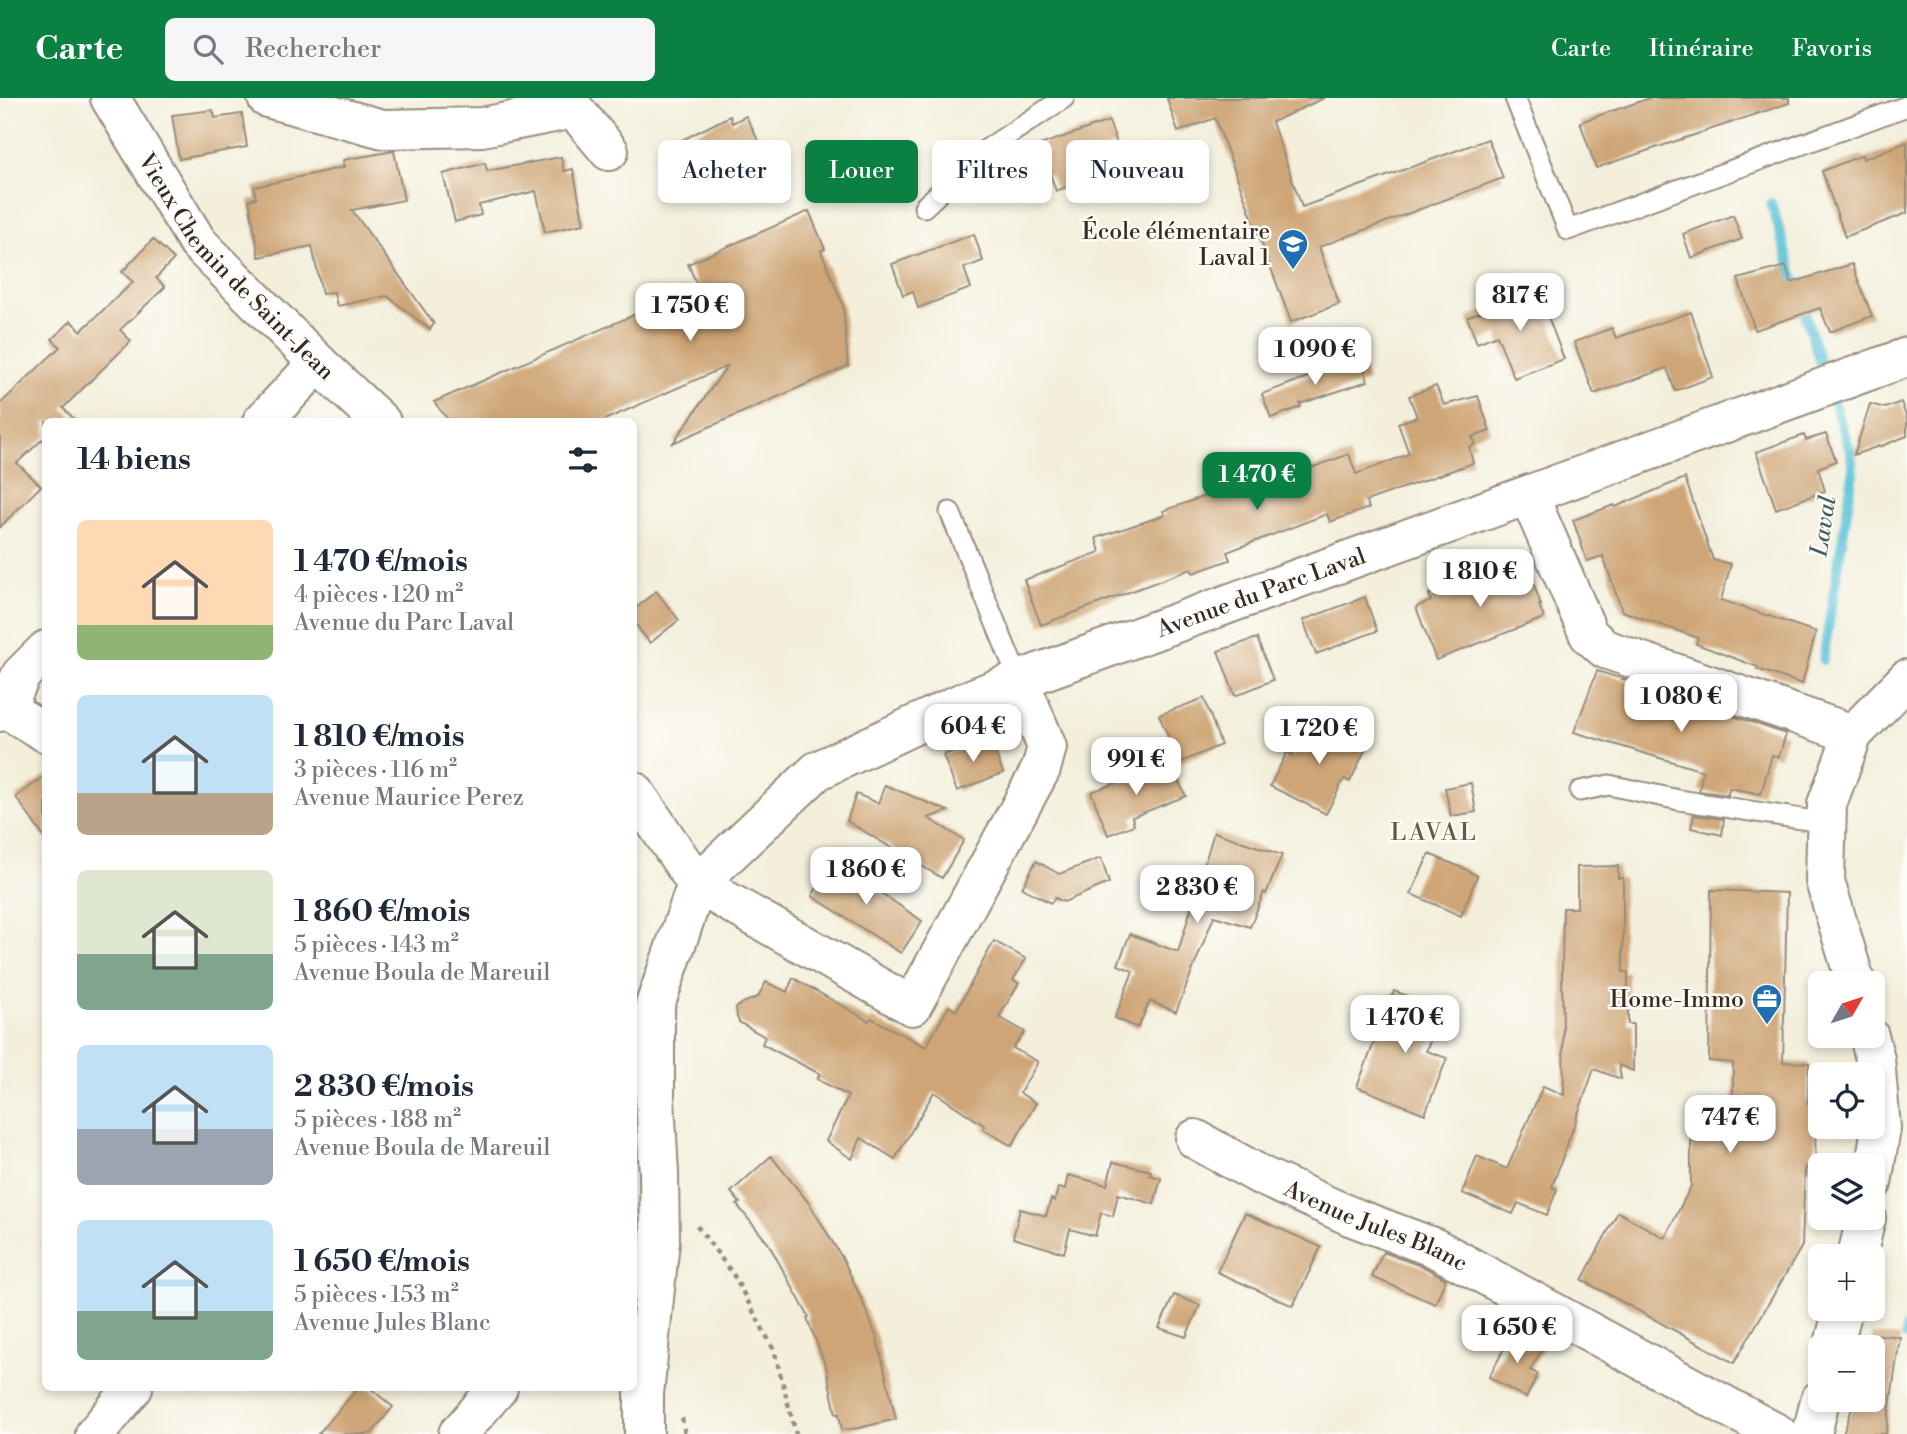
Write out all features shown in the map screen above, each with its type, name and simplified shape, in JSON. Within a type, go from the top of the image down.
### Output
[{"type":"street","name":"Vieux Chemin de Saint-Jean","points":[[110,98],[198,243],[377,418]]},
{"type":"street","points":[[267,98],[482,127],[574,109],[609,151]]},
{"type":"street","name":"Avenue du Parc Laval","points":[[697,884],[817,771],[963,702],[1907,357]]},
{"type":"street","points":[[266,418],[318,363]]},
{"type":"street","points":[[1529,496],[1589,635],[1605,649],[1853,734]]},
{"type":"street","points":[[42,654],[21,675],[3,711],[42,731]]},
{"type":"street","points":[[1852,971],[1825,881],[1827,804],[1853,734],[1907,678]]},
{"type":"street","points":[[637,795],[697,884],[912,1006],[1041,769],[1047,747],[1019,680]]},
{"type":"street","points":[[637,1374],[660,1241],[655,1005],[697,884]]},
{"type":"street","points":[[1872,1048],[1881,1128],[1877,1153]]},
{"type":"street","name":"Avenue Jules Blanc","points":[[1195,1139],[1274,1182],[1350,1216],[1435,1248],[1778,1434]]},
{"type":"street","points":[[95,1434],[131,1391]]},
{"type":"street","points":[[458,1434],[495,1391]]},
{"type":"street","points":[[634,1391],[644,1434]]},
{"type":"street","points":[[1812,1434],[1817,1412]]},
{"type":"lane","points":[[924,207],[984,150],[1064,98]]},
{"type":"lane","points":[[1516,98],[1568,230],[1907,106]]},
{"type":"lane","points":[[950,512],[1019,680]]},
{"type":"lane","points":[[1580,791],[1609,785],[1679,800],[1827,823]]},
{"type":"path","points":[[692,1220],[733,1274],[774,1350],[796,1434]]},
{"type":"building","points":[[1167,98],[1324,98],[1272,122],[1302,207],[1488,139],[1503,178],[1319,247],[1339,304],[1291,322],[1215,118],[1178,132]]},
{"type":"building","points":[[1650,98],[1789,98],[1789,103],[1596,168],[1580,122]]},
{"type":"building","points":[[213,110],[215,118],[242,114],[247,147],[179,159],[172,115]]},
{"type":"building","points":[[730,116],[732,123],[746,116],[758,140],[682,140]]},
{"type":"building","points":[[1109,121],[1116,140],[1066,140],[1066,187],[1056,191],[1052,180],[1052,141]]},
{"type":"building","points":[[1907,142],[1907,213],[1845,237],[1822,171],[1862,155],[1863,159]]},
{"type":"building","points":[[394,151],[404,200],[352,210],[434,324],[430,329],[387,296],[337,306],[334,292],[322,294],[312,246],[259,257],[249,200],[256,198],[254,187],[344,167],[343,160]]},
{"type":"building","points":[[561,157],[564,171],[573,169],[584,224],[545,232],[536,191],[479,205],[481,215],[455,222],[443,174],[485,163],[487,171]]},
{"type":"building","points":[[809,211],[825,249],[821,251],[843,305],[848,366],[673,443],[727,366],[609,418],[447,418],[434,402],[698,287],[688,264]]},
{"type":"building","points":[[1733,215],[1742,239],[1691,258],[1683,234]]},
{"type":"building","points":[[974,234],[983,261],[964,268],[971,288],[918,308],[913,291],[903,295],[892,264]]},
{"type":"building","points":[[153,239],[174,259],[156,278],[165,287],[120,330],[131,341],[63,408],[73,418],[42,418],[42,440],[17,463],[41,486],[0,527],[0,404],[60,347],[52,339],[71,321],[81,331],[133,282],[122,272]]},
{"type":"building","points":[[1852,264],[1872,316],[1830,332],[1820,308],[1755,330],[1738,279],[1786,266],[1791,283]]},
{"type":"building","points":[[1538,290],[1564,359],[1514,378],[1497,335],[1477,343],[1467,317]]},
{"type":"building","points":[[1691,312],[1713,377],[1675,391],[1667,368],[1594,394],[1574,342],[1612,328],[1616,338]]},
{"type":"building","points":[[1361,357],[1368,381],[1300,404],[1301,407],[1271,418],[1262,394]]},
{"type":"building","points":[[1436,386],[1444,405],[1478,396],[1490,431],[1472,437],[1476,444],[1469,447],[1473,463],[1366,501],[1369,508],[1330,522],[1327,514],[1227,552],[1230,560],[1193,573],[1191,569],[1041,625],[1024,580],[1100,552],[1096,538],[1165,515],[1163,511],[1269,473],[1273,482],[1349,454],[1356,474],[1409,454],[1398,423],[1417,417],[1409,396]]},
{"type":"building","points":[[1901,402],[1907,419],[1907,436],[1854,455],[1870,404],[1885,408]]},
{"type":"building","points":[[1826,434],[1836,461],[1818,468],[1825,491],[1776,509],[1756,452],[1804,435],[1806,440]]},
{"type":"building","points":[[1685,478],[1713,560],[1731,564],[1721,600],[1816,632],[1802,684],[1696,644],[1698,638],[1622,611],[1603,556],[1587,561],[1573,520],[1614,505],[1615,507]]},
{"type":"building","points":[[1525,559],[1544,618],[1436,660],[1416,607],[1431,601],[1429,594]]},
{"type":"building","points":[[656,591],[679,620],[650,643],[637,626],[637,607]]},
{"type":"building","points":[[1365,597],[1377,631],[1316,654],[1303,620]]},
{"type":"building","points":[[1257,638],[1273,680],[1235,696],[1218,651]]},
{"type":"building","points":[[1597,671],[1786,734],[1779,757],[1772,755],[1761,794],[1729,788],[1728,795],[1699,791],[1703,771],[1574,732]]},
{"type":"building","points":[[1204,698],[1221,745],[1179,763],[1159,715]]},
{"type":"building","points":[[1311,718],[1367,746],[1350,782],[1344,779],[1326,814],[1270,786],[1287,752],[1292,755]]},
{"type":"building","points":[[990,738],[1003,773],[957,791],[943,755]]},
{"type":"building","points":[[1170,764],[1186,796],[1132,817],[1134,825],[1108,835],[1091,792]]},
{"type":"building","points":[[42,778],[42,834],[16,797]]},
{"type":"building","points":[[1471,783],[1476,812],[1451,816],[1445,788]]},
{"type":"building","points":[[885,785],[948,811],[928,818],[964,840],[942,878],[847,821],[856,794],[878,803]]},
{"type":"building","points":[[1694,815],[1724,819],[1722,835],[1691,828]]},
{"type":"building","points":[[1214,832],[1282,855],[1250,927],[1214,916],[1176,1012],[1150,1001],[1138,1028],[1115,1018],[1133,971],[1118,965],[1130,934],[1178,952]]},
{"type":"building","points":[[1429,854],[1477,876],[1461,916],[1411,894]]},
{"type":"building","points":[[1101,858],[1109,883],[1064,902],[1055,898],[1051,903],[1022,888],[1036,861],[1059,874]]},
{"type":"building","points":[[833,860],[922,921],[901,953],[812,896]]},
{"type":"building","points":[[1618,866],[1618,878],[1623,878],[1623,972],[1628,972],[1628,1024],[1633,1024],[1633,1071],[1619,1065],[1621,1079],[1594,1069],[1552,1187],[1557,1189],[1547,1215],[1518,1203],[1513,1214],[1462,1193],[1477,1156],[1507,1169],[1543,1086],[1564,1095],[1563,908],[1577,908],[1577,867]]},
{"type":"building","points":[[1711,890],[1787,893],[1783,1062],[1808,1063],[1808,1139],[1815,1139],[1815,1153],[1808,1153],[1808,1168],[1805,1167],[1802,1246],[1734,1363],[1582,1280],[1618,1212],[1665,1238],[1691,1186],[1691,1122],[1733,1138],[1733,1063],[1709,1061]]},
{"type":"building","points":[[994,941],[1026,959],[1013,980],[1019,983],[999,1017],[1025,1032],[1013,1048],[1038,1062],[1020,1093],[1036,1103],[1012,1146],[983,1129],[985,1126],[934,1092],[895,1159],[861,1138],[852,1159],[826,1141],[848,1096],[817,1079],[820,1074],[762,1044],[765,1037],[739,1022],[737,1017],[736,1008],[758,997],[766,982],[787,992],[793,978],[869,1021],[871,1018],[926,1047],[949,1006],[956,1011]]},
{"type":"building","points":[[1394,991],[1443,1009],[1426,1051],[1447,1058],[1425,1114],[1357,1087]]},
{"type":"building","points":[[771,1156],[809,1203],[844,1261],[877,1338],[896,1419],[842,1430],[826,1367],[807,1318],[809,1317],[768,1243],[737,1205],[740,1203],[731,1192]]},
{"type":"building","points":[[1113,1162],[1151,1171],[1149,1175],[1161,1178],[1154,1204],[1118,1194],[1113,1216],[1101,1213],[1095,1236],[1070,1229],[1064,1253],[1013,1238],[1020,1209],[1046,1216],[1051,1199],[1055,1201],[1058,1188],[1065,1189],[1068,1175],[1107,1185]]},
{"type":"building","points":[[1245,1213],[1321,1247],[1293,1306],[1217,1272]]},
{"type":"building","points":[[1383,1252],[1426,1268],[1446,1279],[1435,1304],[1372,1277]]},
{"type":"building","points":[[1174,1295],[1200,1305],[1186,1337],[1159,1328]]},
{"type":"building","points":[[1514,1330],[1543,1348],[1530,1370],[1538,1374],[1526,1398],[1489,1377]]},
{"type":"building","points":[[1885,1335],[1900,1337],[1886,1434],[1843,1434],[1851,1412],[1885,1412]]},
{"type":"building","points":[[355,1391],[374,1391],[393,1407],[371,1434],[318,1434]]},
{"type":"waterway","name":"Laval","points":[[1771,203],[1821,366]]},
{"type":"waterway","name":"Laval","points":[[1823,660],[1853,473],[1851,453],[1833,401]]},
{"type":"waterway","name":"Laval","points":[[1906,1336],[1907,1326]]},
{"type":"place","name":"École élémentaire Laval 1","points":[[1293,271]]},
{"type":"place","name":"Home-Immo","points":[[1767,1026]]},
{"type":"district","name":"LAVAL","points":[[1434,832]]}]
